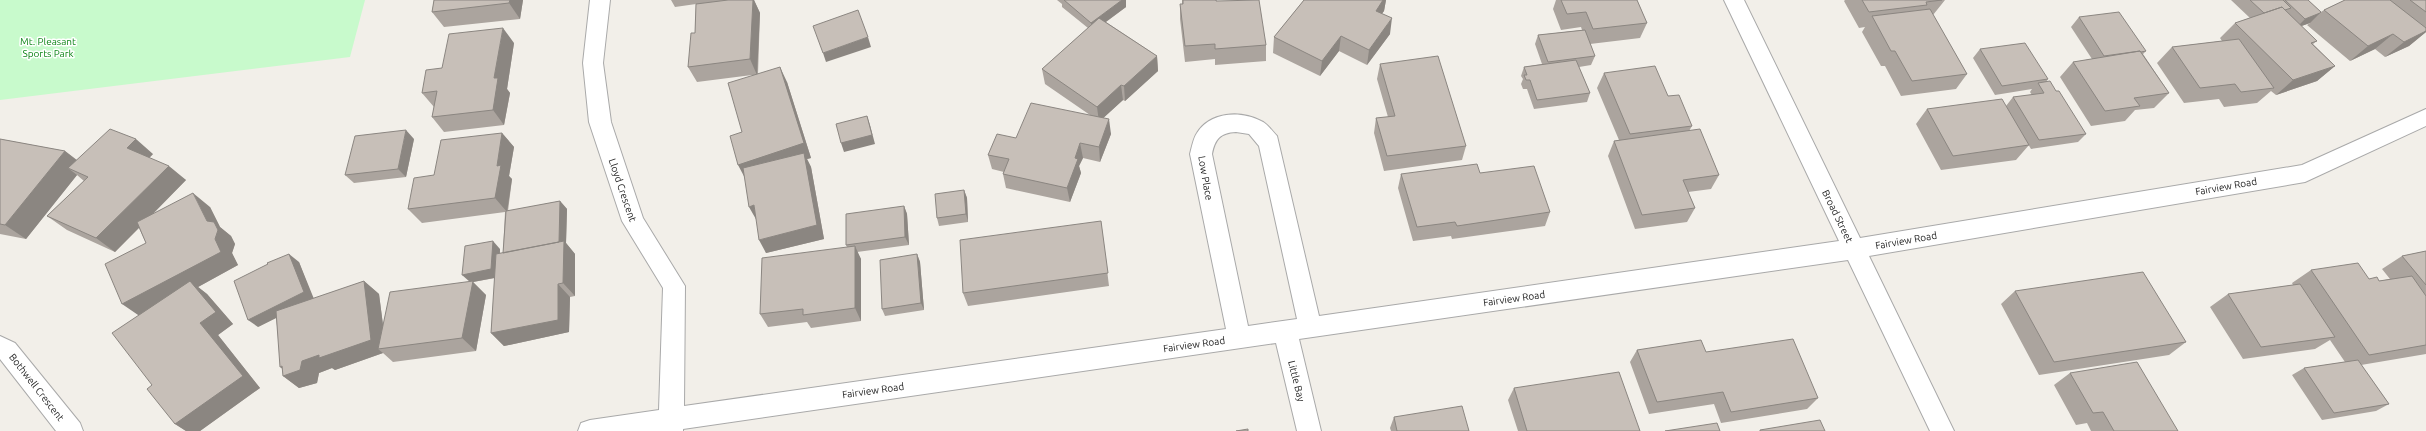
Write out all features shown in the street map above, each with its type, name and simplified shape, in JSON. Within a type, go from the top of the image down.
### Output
[{"type":"street","name":"Lloyd Crescent","points":[[600,0],[593,63],[600,122],[633,221],[674,286],[672,425]]},
{"type":"street","name":"Broad Street","points":[[1734,0],[1942,431]]},
{"type":"street","name":"Fairview Road","points":[[590,431],[672,425],[1239,337],[1854,249],[2305,173],[2426,117]]},
{"type":"street","name":"Low Place","points":[[1239,337],[1201,154],[1205,138],[1218,125],[1236,123],[1255,127],[1269,142],[1310,327]]},
{"type":"street","name":"Little Bay","points":[[1284,331],[1309,431]]},
{"type":"street","name":"Bothwell Crescent","points":[[0,347],[7,350],[71,431]]},
{"type":"green space","name":"Mt. Pleasant Sports Park","points":[[0,0],[365,0],[350,57],[0,100]]},
{"type":"building","points":[[434,0],[510,0],[509,3],[432,12]]},
{"type":"building","points":[[728,0],[753,0],[750,59],[688,67],[691,33],[695,33],[696,4]]},
{"type":"building","points":[[1064,0],[1122,0],[1091,23]]},
{"type":"building","points":[[1183,0],[1259,0],[1266,45],[1215,49],[1215,44],[1185,46],[1180,4],[1183,4]]},
{"type":"building","points":[[1304,0],[1383,0],[1376,11],[1392,18],[1369,50],[1341,36],[1322,61],[1274,37]]},
{"type":"building","points":[[1561,0],[1637,0],[1647,23],[1593,29],[1586,12],[1567,14]]},
{"type":"building","points":[[1862,0],[1942,0],[1926,2],[1927,5],[1869,12]]},
{"type":"building","points":[[2250,0],[2283,0],[2291,8],[2285,10],[2282,7],[2264,13]]},
{"type":"building","points":[[2285,0],[2308,0],[2321,12],[2305,19]]},
{"type":"building","points":[[2345,0],[2390,0],[2426,28],[2426,31],[2404,42],[2393,34],[2368,46],[2324,10]]},
{"type":"building","points":[[2410,0],[2426,0],[2426,12]]},
{"type":"building","points":[[2282,7],[2317,41],[2311,43],[2335,66],[2293,80],[2235,23]]},
{"type":"building","points":[[1930,9],[1967,74],[1912,81],[1895,51],[1891,51],[1872,16]]},
{"type":"building","points":[[858,10],[868,37],[823,53],[813,26]]},
{"type":"building","points":[[2119,12],[2146,51],[2104,56],[2079,17]]},
{"type":"building","points":[[1099,18],[1157,56],[1124,86],[1121,85],[1097,107],[1042,69]]},
{"type":"building","points":[[503,28],[494,78],[498,78],[493,110],[432,117],[437,91],[422,93],[426,70],[442,68],[449,34]]},
{"type":"building","points":[[1585,30],[1595,56],[1548,62],[1538,35]]},
{"type":"building","points":[[2239,39],[2274,88],[2241,92],[2235,84],[2200,88],[2172,47]]},
{"type":"building","points":[[2025,43],[2048,79],[2002,86],[1980,49]]},
{"type":"building","points":[[2140,51],[2169,93],[2134,98],[2140,106],[2105,111],[2073,62]]},
{"type":"building","points":[[1438,56],[1466,146],[1387,156],[1376,118],[1395,116],[1380,64]]},
{"type":"building","points":[[1576,60],[1590,93],[1537,100],[1530,80],[1526,80],[1524,75],[1527,75],[1524,67]]},
{"type":"building","points":[[1655,66],[1668,96],[1679,95],[1692,126],[1630,134],[1604,73]]},
{"type":"building","points":[[780,67],[804,143],[738,165],[730,136],[742,132],[728,83]]},
{"type":"building","points":[[2050,81],[2056,91],[2059,91],[2086,134],[2039,140],[2013,97],[2044,93],[2038,83]]},
{"type":"building","points":[[2002,99],[2029,145],[1953,156],[1927,109]]},
{"type":"building","points":[[1031,103],[1109,119],[1099,147],[1080,143],[1075,158],[1078,159],[1067,188],[1003,174],[1009,159],[988,155],[997,134],[1016,138]]},
{"type":"building","points":[[867,116],[872,135],[841,143],[836,124]]},
{"type":"building","points":[[110,129],[136,139],[127,148],[169,166],[96,238],[47,216],[88,177],[68,168]]},
{"type":"building","points":[[1700,129],[1719,175],[1683,180],[1695,208],[1642,215],[1614,141]]},
{"type":"building","points":[[406,130],[398,169],[345,175],[355,136]]},
{"type":"building","points":[[502,133],[497,166],[501,165],[495,198],[408,209],[414,178],[434,175],[441,140]]},
{"type":"building","points":[[0,139],[65,151],[5,225],[0,224]]},
{"type":"building","points":[[804,153],[817,225],[759,240],[754,205],[749,207],[743,168]]},
{"type":"building","points":[[1477,164],[1480,173],[1534,166],[1550,212],[1457,226],[1455,222],[1417,227],[1401,174]]},
{"type":"building","points":[[964,190],[966,214],[937,218],[935,194]]},
{"type":"building","points":[[193,193],[207,221],[214,222],[218,230],[215,239],[221,252],[122,304],[105,264],[146,243],[137,222]]},
{"type":"building","points":[[560,201],[559,242],[503,253],[506,211]]},
{"type":"building","points":[[904,206],[905,237],[846,245],[846,214]]},
{"type":"building","points":[[1101,221],[1108,273],[963,293],[960,240]]},
{"type":"building","points":[[493,241],[491,269],[462,275],[465,246]]},
{"type":"building","points":[[564,241],[563,283],[558,284],[558,320],[491,333],[496,254]]},
{"type":"building","points":[[855,246],[855,308],[803,315],[803,309],[760,314],[762,258]]},
{"type":"building","points":[[2426,251],[2426,285],[2402,256]]},
{"type":"building","points":[[289,254],[304,292],[248,320],[234,281],[268,264],[267,263]]},
{"type":"building","points":[[917,254],[921,303],[882,309],[880,260]]},
{"type":"building","points":[[2358,263],[2369,279],[2377,277],[2379,281],[2412,276],[2426,296],[2426,345],[2369,355],[2311,270]]},
{"type":"building","points":[[2143,272],[2186,342],[2054,362],[2015,291]]},
{"type":"building","points":[[190,281],[216,312],[200,323],[243,376],[175,424],[147,389],[152,385],[112,333]]},
{"type":"building","points":[[364,281],[371,340],[319,358],[319,355],[302,361],[300,370],[283,376],[282,366],[280,367],[276,311]]},
{"type":"building","points":[[473,281],[462,338],[378,349],[390,292]]},
{"type":"building","points":[[2300,284],[2335,337],[2261,347],[2228,294]]},
{"type":"building","points":[[1793,339],[1818,398],[1731,412],[1723,392],[1657,402],[1637,350],[1701,340],[1706,352]]},
{"type":"building","points":[[2358,360],[2389,404],[2334,413],[2304,368]]},
{"type":"building","points":[[2137,362],[2178,431],[2114,431],[2103,412],[2093,413],[2070,373]]},
{"type":"building","points":[[1619,372],[1640,431],[1527,431],[1514,388]]},
{"type":"building","points":[[1462,406],[1469,431],[1397,431],[1394,417]]},
{"type":"building","points":[[1820,420],[1825,431],[1760,431],[1760,430]]},
{"type":"building","points":[[1717,423],[1720,431],[1665,431]]},
{"type":"building","points":[[1248,429],[1248,431],[1236,431]]}]
